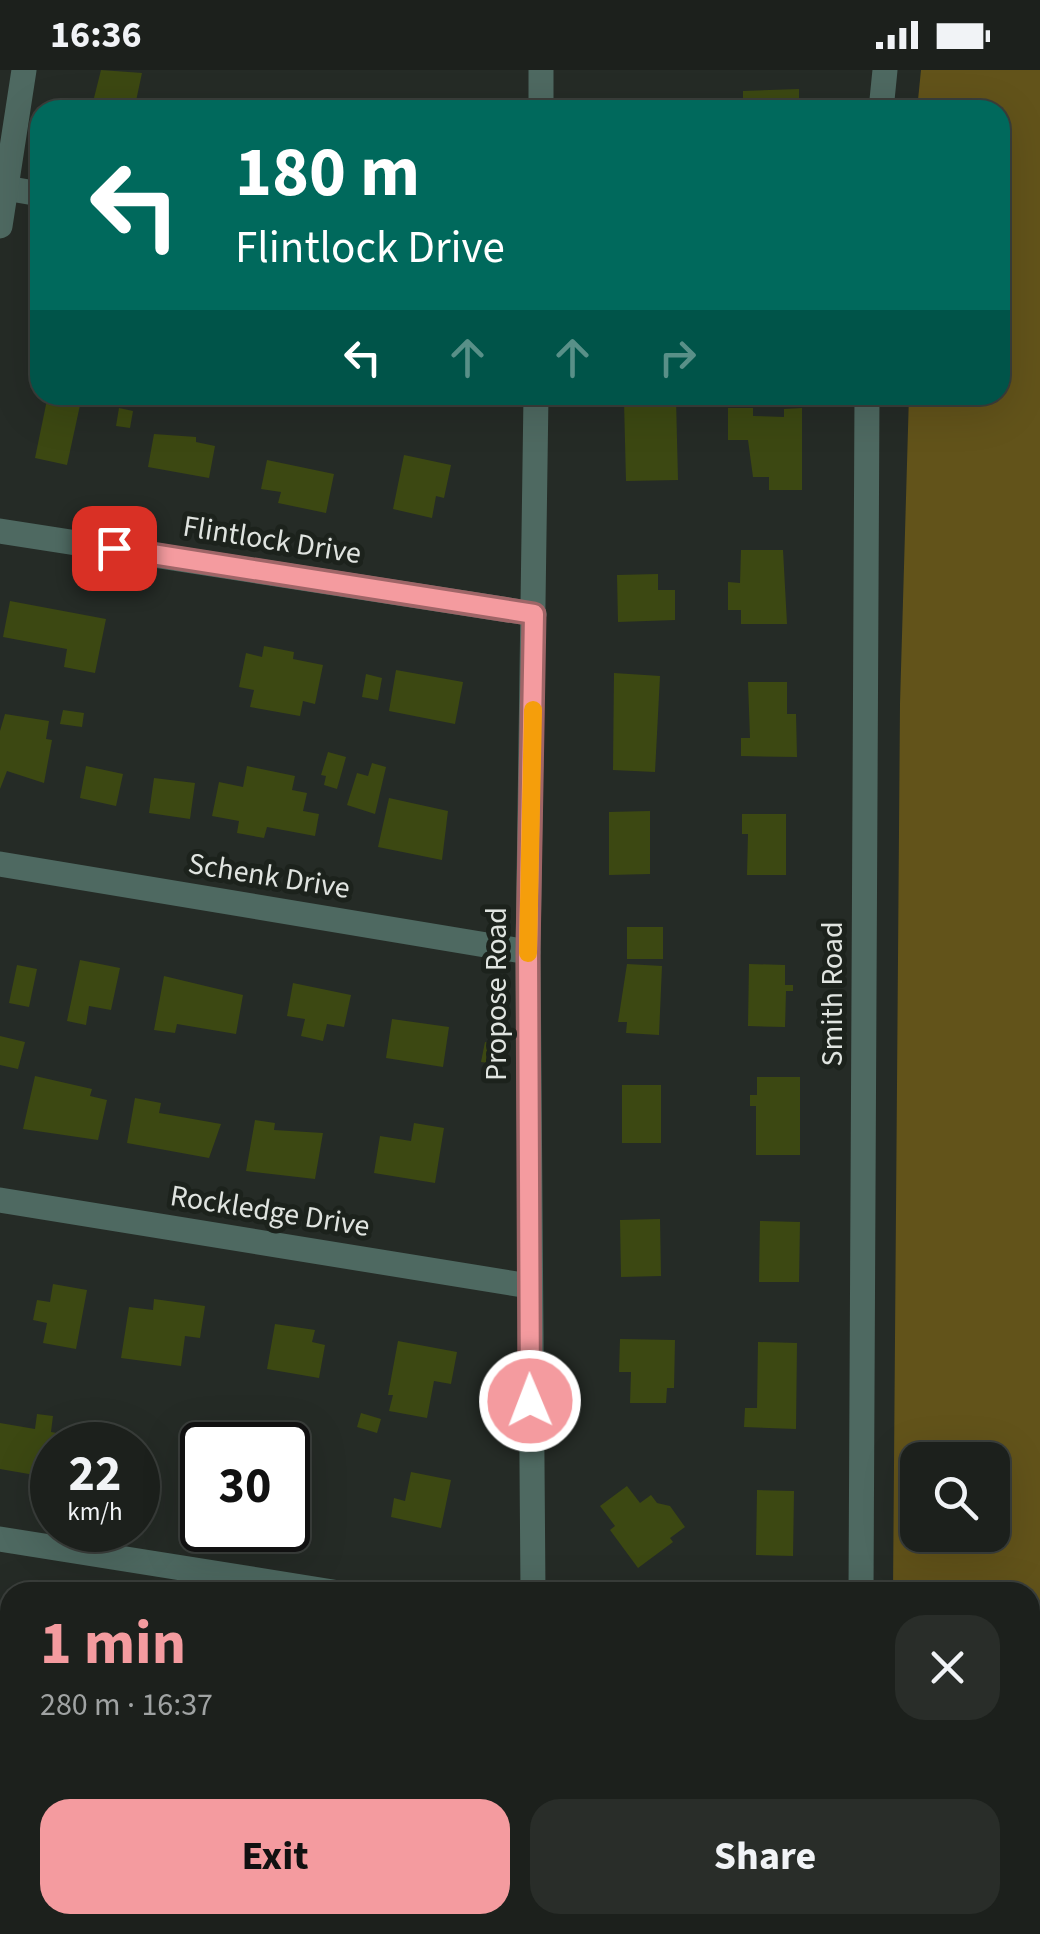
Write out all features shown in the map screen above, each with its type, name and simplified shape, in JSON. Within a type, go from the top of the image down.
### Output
[{"type":"street","points":[[0,226],[24,70]]},
{"type":"street","points":[[541,100],[542,70]]},
{"type":"street","points":[[882,100],[885,70]]},
{"type":"street","points":[[3,188],[30,192]]},
{"type":"street","name":"Propose Road","points":[[533,1582],[528,952],[536,405]]},
{"type":"street","name":"Smith Road","points":[[860,1582],[868,405]]},
{"type":"street","name":"Flintlock Drive","points":[[0,531],[534,614]]},
{"type":"street","name":"Schenk Drive","points":[[0,864],[528,952]]},
{"type":"street","name":"Rockledge Drive","points":[[0,1200],[529,1286]]},
{"type":"street","points":[[0,1539],[270,1582]]},
{"type":"shaded area","points":[[921,70],[1040,70],[1040,1582],[893,1582],[900,704],[909,405],[1010,405],[1010,100],[918,100]]},
{"type":"building","points":[[101,70],[142,73],[136,100],[94,100]]},
{"type":"building","points":[[799,89],[799,100],[743,100],[743,91]]},
{"type":"building","points":[[46,405],[80,405],[67,465],[35,458]]},
{"type":"building","points":[[624,405],[676,405],[678,480],[626,481]]},
{"type":"building","points":[[119,408],[133,411],[130,428],[116,426]]},
{"type":"building","points":[[728,408],[753,408],[753,416],[784,417],[784,409],[802,408],[802,490],[769,490],[769,477],[753,477],[748,440],[728,440]]},
{"type":"building","points":[[154,434],[196,437],[196,442],[215,446],[209,478],[148,467]]},
{"type":"building","points":[[404,455],[451,465],[444,498],[436,496],[432,518],[393,509]]},
{"type":"building","points":[[267,460],[334,474],[326,513],[278,503],[281,492],[261,489]]},
{"type":"building","points":[[741,550],[783,550],[787,624],[741,624],[741,610],[728,610],[728,582],[740,583]]},
{"type":"building","points":[[658,574],[658,590],[675,590],[675,620],[618,622],[617,575]]},
{"type":"building","points":[[10,601],[106,619],[95,673],[64,667],[67,649],[3,637]]},
{"type":"building","points":[[264,646],[294,652],[293,659],[323,665],[315,704],[303,701],[300,716],[250,707],[254,690],[239,687],[246,653],[262,657]]},
{"type":"building","points":[[396,670],[463,682],[455,724],[389,711]]},
{"type":"building","points":[[614,673],[660,676],[655,772],[613,770]]},
{"type":"building","points":[[366,674],[382,678],[378,700],[362,697]]},
{"type":"building","points":[[748,682],[787,682],[787,714],[796,714],[797,757],[741,756],[741,738],[750,738]]},
{"type":"building","points":[[63,710],[84,713],[82,727],[60,724]]},
{"type":"building","points":[[5,714],[49,721],[46,739],[52,740],[44,783],[7,771],[0,789],[0,731]]},
{"type":"building","points":[[328,752],[346,757],[337,789],[324,785],[326,776],[321,775]]},
{"type":"building","points":[[372,763],[386,767],[375,814],[347,805],[357,773],[368,776]]},
{"type":"building","points":[[86,766],[123,774],[116,806],[80,798]]},
{"type":"building","points":[[247,766],[295,776],[292,790],[307,793],[303,811],[319,814],[315,836],[267,827],[264,838],[237,833],[239,821],[212,816],[219,782],[243,787]]},
{"type":"building","points":[[154,778],[195,783],[190,819],[149,813]]},
{"type":"building","points":[[389,798],[448,811],[442,860],[378,847]]},
{"type":"building","points":[[650,811],[650,874],[609,875],[609,812]]},
{"type":"building","points":[[742,814],[786,814],[786,875],[747,875],[748,834],[742,834]]},
{"type":"building","points":[[627,927],[663,927],[663,959],[627,959]]},
{"type":"building","points":[[80,960],[120,968],[111,1010],[89,1006],[86,1025],[67,1021]]},
{"type":"building","points":[[627,964],[662,966],[659,1035],[626,1033],[627,1022],[618,1022]]},
{"type":"building","points":[[749,964],[785,965],[785,985],[793,985],[793,991],[786,991],[785,1027],[748,1026]]},
{"type":"building","points":[[17,965],[37,969],[29,1007],[9,1003]]},
{"type":"building","points":[[164,976],[243,995],[236,1034],[177,1024],[175,1033],[154,1030]]},
{"type":"building","points":[[293,983],[351,995],[344,1027],[327,1024],[323,1041],[301,1036],[305,1019],[287,1016]]},
{"type":"building","points":[[392,1019],[449,1027],[443,1067],[386,1058]]},
{"type":"building","points":[[0,1036],[25,1042],[18,1069],[0,1065]]},
{"type":"building","points":[[485,1042],[498,1045],[495,1064],[481,1062]]},
{"type":"building","points":[[35,1076],[92,1089],[90,1096],[107,1100],[98,1140],[23,1129]]},
{"type":"building","points":[[757,1077],[800,1077],[800,1155],[756,1155],[756,1106],[750,1106],[750,1095],[757,1095]]},
{"type":"building","points":[[622,1085],[661,1085],[661,1143],[622,1143]]},
{"type":"building","points":[[135,1098],[161,1103],[159,1113],[221,1124],[209,1158],[127,1143]]},
{"type":"building","points":[[255,1120],[275,1123],[274,1130],[323,1133],[315,1179],[246,1171]]},
{"type":"building","points":[[414,1123],[444,1128],[435,1183],[374,1173],[380,1136],[411,1141]]},
{"type":"building","points":[[660,1219],[661,1276],[621,1277],[620,1220]]},
{"type":"building","points":[[760,1221],[800,1222],[799,1282],[759,1282]]},
{"type":"building","points":[[53,1284],[87,1290],[76,1349],[43,1343],[47,1323],[33,1320],[37,1300],[50,1302]]},
{"type":"building","points":[[154,1299],[205,1306],[200,1338],[185,1336],[181,1366],[121,1358],[129,1307],[153,1310]]},
{"type":"building","points":[[275,1324],[315,1330],[312,1342],[325,1345],[319,1378],[267,1369]]},
{"type":"building","points":[[620,1339],[675,1340],[674,1388],[667,1388],[666,1403],[630,1403],[631,1372],[619,1372]]},
{"type":"building","points":[[398,1341],[457,1352],[451,1384],[434,1381],[427,1418],[389,1411],[393,1395],[388,1395]]},
{"type":"building","points":[[758,1342],[797,1343],[796,1429],[744,1427],[745,1408],[757,1408]]},
{"type":"building","points":[[361,1413],[381,1419],[377,1433],[357,1427]]},
{"type":"building","points":[[37,1414],[53,1416],[52,1422],[36,1422]]},
{"type":"building","points":[[0,1423],[30,1428],[30,1474],[0,1469]]},
{"type":"building","points":[[411,1472],[451,1480],[441,1528],[391,1517],[394,1498],[405,1501]]},
{"type":"building","points":[[627,1486],[640,1503],[651,1495],[657,1503],[670,1506],[685,1527],[670,1538],[673,1542],[638,1568],[610,1530],[615,1526],[600,1506]]},
{"type":"building","points":[[757,1490],[794,1491],[793,1556],[756,1555]]},
{"type":"slow traffic","points":[[528,953],[533,710]]},
{"type":"route","points":[[114,548],[534,614],[528,952],[530,1401]]}]
